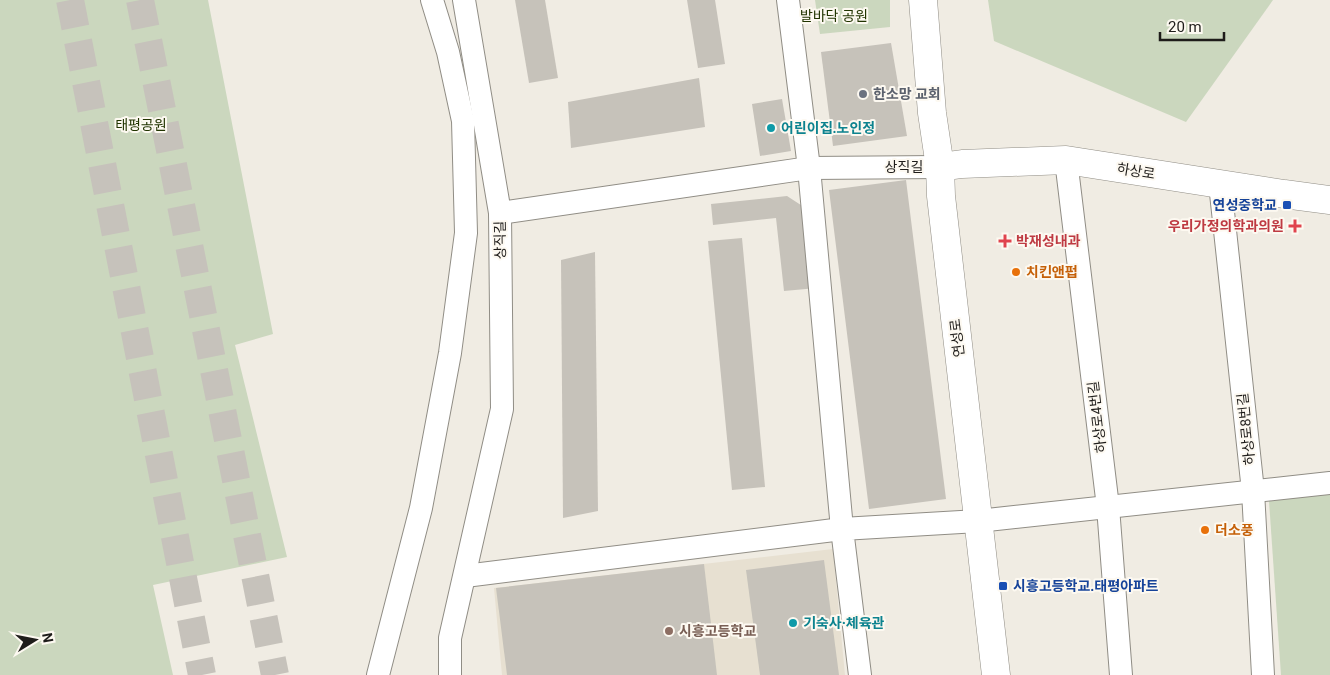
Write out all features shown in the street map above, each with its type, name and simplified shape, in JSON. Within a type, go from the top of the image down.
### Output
[{"type":"street","points":[[378,675],[422,508],[450,353],[466,232],[463,121],[448,52],[432,0]]},
{"type":"street","points":[[464,0],[500,213]]},
{"type":"street","points":[[788,0],[809,168],[842,529],[860,675]]},
{"type":"street","name":"연성로","points":[[923,0],[932,112],[940,167],[942,205],[996,675]]},
{"type":"street","name":"하상로","points":[[940,167],[962,164],[1066,160],[1330,200]]},
{"type":"street","name":"하상로4번길","points":[[1066,160],[1108,507],[1121,675]]},
{"type":"street","name":"상직길","points":[[450,675],[450,638],[502,409],[500,213],[809,168],[940,167]]},
{"type":"street","name":"하상로8번길","points":[[1220,184],[1253,491],[1263,675]]},
{"type":"street","points":[[465,576],[842,529],[978,521],[1330,483]]},
{"type":"shaded area","name":"시흥고등학교","points":[[833,549],[845,675],[502,675],[494,588]]},
{"type":"green space","name":"태평공원","points":[[0,0],[208,0],[273,334],[235,345],[287,557],[153,585],[173,675],[0,675]]},
{"type":"green space","name":"발바닥 공원","points":[[815,0],[890,0],[890,27],[820,34]]},
{"type":"green space","points":[[988,0],[1273,0],[1186,122],[994,41]]},
{"type":"green space","points":[[1330,493],[1330,675],[1281,675],[1269,501]]},
{"type":"building","points":[[515,0],[545,0],[558,78],[529,83]]},
{"type":"building","points":[[687,0],[715,0],[725,64],[698,68]]},
{"type":"building","name":"한소망 교회","points":[[891,43],[907,136],[833,146],[821,52]]},
{"type":"building","points":[[699,78],[705,127],[571,148],[568,102]]},
{"type":"building","name":"어린이집.노인정","points":[[782,99],[791,151],[760,156],[752,104]]},
{"type":"building","points":[[906,180],[946,499],[869,509],[829,190]]},
{"type":"building","points":[[787,196],[807,209],[817,288],[784,291],[776,218],[713,225],[711,204]]},
{"type":"building","points":[[742,238],[765,487],[732,490],[708,241]]},
{"type":"building","points":[[595,252],[598,511],[563,518],[561,260]]},
{"type":"building","name":"기숙사·체육관","points":[[824,560],[839,675],[760,675],[746,570]]},
{"type":"building","points":[[704,564],[717,675],[507,675],[496,588]]},
{"type":"tunnel","points":[[70,0],[202,675]]},
{"type":"tunnel","points":[[140,0],[275,675]]},
{"type":"place","name":"한소망 교회","points":[[863,94]]},
{"type":"place","name":"어린이집.노인정","points":[[771,128]]},
{"type":"place","name":"연성중학교","points":[[1287,205]]},
{"type":"place","name":"우리가정의학과의원","points":[[1295,226]]},
{"type":"place","name":"박재성내과","points":[[1005,241]]},
{"type":"place","name":"치킨앤펍","points":[[1016,272]]},
{"type":"place","name":"더소풍","points":[[1205,530]]},
{"type":"place","name":"시흥고등학교.태평아파트","points":[[1003,586]]},
{"type":"place","name":"기숙사·체육관","points":[[793,623]]},
{"type":"place","name":"시흥고등학교","points":[[669,631]]}]
